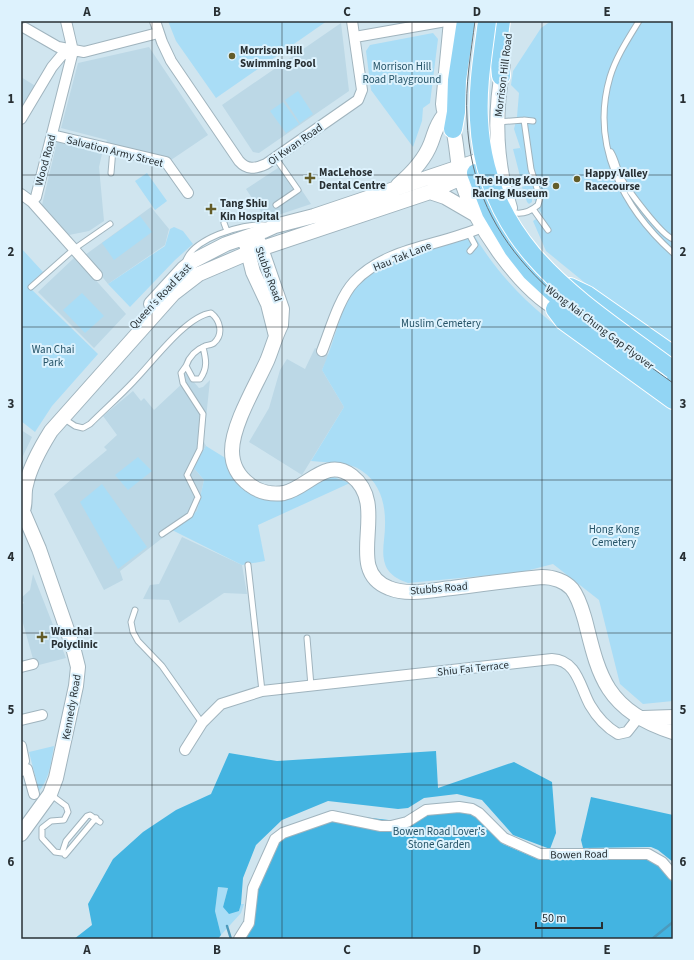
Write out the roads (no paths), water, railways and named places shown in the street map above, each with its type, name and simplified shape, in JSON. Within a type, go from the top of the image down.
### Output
[{"type":"highway","points":[[448,122],[456,112],[457,80],[466,21]]},
{"type":"highway","name":"Wong Nai Chung Gap Flyover","points":[[477,21],[468,92],[468,115],[476,173],[491,212],[513,249],[531,272],[545,286],[560,299],[673,381]]},
{"type":"highway","name":"Wong Nai Chung Gap Flyover","points":[[487,21],[479,88],[480,135],[490,180],[509,223],[531,255],[558,283],[673,369]]},
{"type":"highway","points":[[501,21],[498,43],[501,76]]},
{"type":"highway","points":[[482,66],[498,43]]},
{"type":"highway","points":[[566,285],[588,295],[673,355]]},
{"type":"highway","points":[[555,309],[564,321],[673,400]]},
{"type":"main road","points":[[451,21],[443,104],[460,173],[479,221],[492,243],[507,263],[555,309],[569,315],[673,390]]},
{"type":"main road","points":[[487,21],[482,66],[480,104],[491,156],[520,233],[530,248],[583,301],[673,369]]},
{"type":"main road","name":"Morrison Hill Road","points":[[491,156],[501,76],[510,21]]},
{"type":"main road","points":[[394,189],[416,168],[431,144],[435,127],[448,122]]},
{"type":"main road","name":"Queen's Road East","points":[[23,482],[42,445],[63,417],[180,287],[216,265],[254,250],[430,192],[491,156]]},
{"type":"main road","name":"Queen's Road East","points":[[22,511],[23,482],[26,460],[45,425],[184,268],[211,251],[275,226],[314,216],[394,189],[460,173]]},
{"type":"main road","points":[[430,192],[444,197],[479,221]]},
{"type":"main road","name":"Stubbs Road","points":[[250,236],[254,250],[282,309],[281,325],[240,421],[233,442],[234,462],[238,472],[245,481],[259,490],[275,494],[295,489],[316,474],[326,471],[338,470],[353,477],[364,490],[369,507],[367,550],[368,565],[375,579],[389,588],[405,592],[542,577],[555,579],[566,584],[578,600],[596,659],[605,681],[618,700],[638,718],[673,732]]},
{"type":"main road","name":"Kennedy Road","points":[[21,834],[50,794],[58,770],[67,730],[76,686],[78,667],[73,646],[22,511]]},
{"type":"main road","points":[[638,718],[673,717]]},
{"type":"street","name":"Wood Road","points":[[32,202],[36,197],[73,51],[66,21]]},
{"type":"street","name":"Oi Kwan Road","points":[[155,21],[158,33],[171,61],[242,164],[253,169],[259,168],[358,100],[362,90],[352,21]]},
{"type":"street","points":[[355,37],[404,25],[446,21]]},
{"type":"street","points":[[25,28],[58,47],[84,52],[158,33]]},
{"type":"street","points":[[21,119],[57,61],[62,55],[73,51]]},
{"type":"street","name":"Salvation Army Street","points":[[52,135],[166,162],[188,193]]},
{"type":"street","points":[[21,194],[32,202],[97,276]]},
{"type":"street","name":"Hau Tak Lane","points":[[322,352],[344,298],[353,283],[367,270],[408,251],[468,232],[479,221]]},
{"type":"street","name":"Shiu Fai Terrace","points":[[185,750],[202,722],[222,704],[262,691],[556,659],[564,661],[574,670],[591,706],[601,720],[612,730],[618,734],[627,732],[638,718]]},
{"type":"street","points":[[21,667],[33,664]]},
{"type":"street","points":[[21,720],[42,715]]},
{"type":"street","points":[[21,746],[24,767],[34,794]]},
{"type":"street","name":"Bowen Road","points":[[239,939],[249,923],[253,888],[275,839],[281,834],[332,816],[388,827],[403,824],[426,810],[446,807],[464,807],[472,809],[482,815],[504,838],[540,854],[648,854],[662,862],[673,875]]},
{"type":"lane","points":[[640,21],[623,47],[610,78],[604,115],[607,151],[618,181],[634,208],[656,236],[673,252]]},
{"type":"lane","points":[[511,212],[519,214],[533,209],[538,206],[540,201],[531,169],[524,120]]},
{"type":"lane","points":[[496,122],[533,120]]},
{"type":"lane","points":[[111,173],[112,149]]},
{"type":"lane","points":[[610,152],[615,159],[621,178],[658,227],[673,239]]},
{"type":"lane","points":[[275,157],[298,190],[276,205]]},
{"type":"lane","points":[[533,209],[548,230]]},
{"type":"lane","points":[[224,223],[227,231]]},
{"type":"lane","points":[[31,287],[74,249],[110,224]]},
{"type":"lane","points":[[184,268],[187,257],[200,245],[227,231],[252,226],[275,226]]},
{"type":"lane","points":[[468,232],[474,245],[470,251]]},
{"type":"lane","points":[[63,417],[75,426],[83,428],[90,424],[134,382],[185,327],[204,314],[211,313],[218,318],[220,330],[214,343],[203,347],[189,357],[186,366],[181,373],[183,383],[203,414],[200,449],[188,475],[198,497],[190,515],[162,534]]},
{"type":"lane","points":[[186,366],[193,379],[200,379],[204,373],[207,362],[203,347]]},
{"type":"lane","points":[[248,565],[262,691]]},
{"type":"lane","points":[[135,610],[131,622],[133,632],[138,641],[162,666],[202,722]]},
{"type":"lane","points":[[306,638],[311,686]]},
{"type":"lane","points":[[50,794],[66,806],[68,812],[64,820],[51,821],[42,828],[42,838],[55,852],[62,853],[66,841],[87,816],[90,815],[98,820],[65,855]]},
{"type":"waterway","points":[[652,939],[673,922]]},
{"type":"waterway","points":[[227,926],[231,939]]},
{"type":"tram line","points":[[475,21],[468,81],[467,118],[473,166],[487,208],[508,244],[535,275],[566,304],[600,331],[673,383]]},
{"type":"place","name":"Morrison Hill Swimming Pool","points":[[232,56]]},
{"type":"place","name":"MacLehose Dental Centre","points":[[310,178]]},
{"type":"place","name":"Happy Valley Racecourse","points":[[577,179]]},
{"type":"place","name":"The Hong Kong Racing Museum","points":[[556,186]]},
{"type":"place","name":"Tang Shiu Kin Hospital","points":[[211,209]]},
{"type":"place","name":"Wanchai Polyclinic","points":[[42,637]]},
{"type":"park label","name":"Morrison Hill Road Playground","points":[[402,72]]},
{"type":"park label","name":"Muslim Cemetery","points":[[441,323]]},
{"type":"park label","name":"Wan Chai Park","points":[[53,355]]},
{"type":"park label","name":"Hong Kong Cemetery","points":[[614,535]]},
{"type":"park label","name":"Bowen Road Lover's Stone Garden","points":[[439,837]]}]
